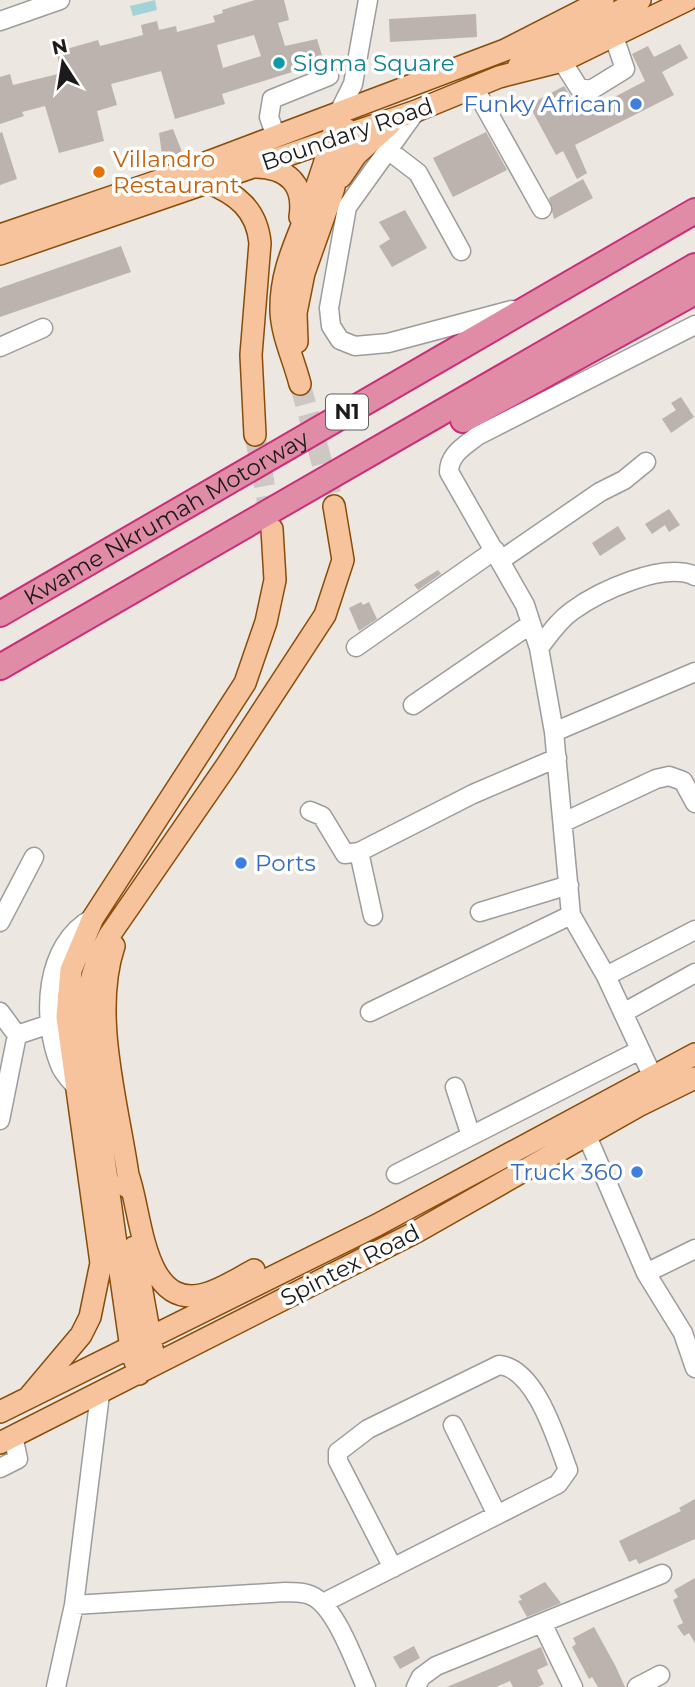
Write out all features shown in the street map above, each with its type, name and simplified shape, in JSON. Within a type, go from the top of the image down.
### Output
[{"type":"highway","name":"Kwame Nkrumah Motorway","points":[[0,614],[695,211]]},
{"type":"highway","name":"Kwame Nkrumah Motorway","points":[[0,667],[695,266]]},
{"type":"highway","points":[[346,468],[372,462],[430,438],[695,292]]},
{"type":"main road","name":"Boundary Road","points":[[0,235],[155,182],[275,134],[505,50],[603,0]]},
{"type":"main road","points":[[499,77],[549,46],[640,0]]},
{"type":"main road","name":"Boundary Road","points":[[0,254],[406,114],[475,89],[499,77],[562,61],[687,0]]},
{"type":"main road","points":[[298,230],[339,137],[347,108]]},
{"type":"main road","points":[[294,358],[296,313],[304,273],[333,191],[356,155],[406,114]]},
{"type":"main road","points":[[333,191],[339,137]]},
{"type":"main road","points":[[247,167],[275,169],[295,179],[300,191],[302,207],[283,283],[281,312],[300,384]]},
{"type":"main road","points":[[207,182],[228,190],[242,201],[259,227],[251,355],[255,435]]},
{"type":"main road","points":[[148,1369],[140,1344],[85,1015],[93,965],[108,936],[189,821],[325,615],[338,583],[343,560],[334,506]]},
{"type":"main road","points":[[28,1398],[80,1335],[90,1317],[101,1263],[66,998],[71,970],[93,918],[245,683],[266,622],[275,580],[272,529]]},
{"type":"main road","points":[[151,831],[189,821]]},
{"type":"main road","points":[[125,914],[106,969],[105,1021],[128,1175],[154,1273],[163,1283],[190,1296],[206,1294],[431,1183],[492,1162]]},
{"type":"main road","name":"Spintex Road","points":[[0,1412],[377,1225],[695,1054]]},
{"type":"main road","name":"Spintex Road","points":[[7,1439],[416,1232],[695,1078]]},
{"type":"main road","points":[[128,1175],[126,1198],[140,1344]]},
{"type":"street","points":[[0,21],[60,0]]},
{"type":"street","points":[[347,108],[364,3]]},
{"type":"street","points":[[562,61],[579,88],[591,90],[625,69],[614,37]]},
{"type":"street","points":[[275,134],[269,117],[272,99],[329,76]]},
{"type":"street","points":[[475,89],[542,209]]},
{"type":"street","points":[[406,114],[388,150],[347,207],[329,308],[331,326],[340,340],[355,346],[388,343],[536,303]]},
{"type":"street","points":[[388,150],[418,173],[461,251]]},
{"type":"street","points":[[652,1075],[606,976],[571,915],[554,732],[539,648],[531,624],[518,588],[449,472],[453,456],[477,436],[695,325]]},
{"type":"street","points":[[0,347],[43,328]]},
{"type":"street","points":[[356,647],[498,555],[624,480],[646,462]]},
{"type":"street","points":[[539,648],[557,624],[572,611],[629,581],[674,573],[695,576]]},
{"type":"street","points":[[413,705],[531,624]]},
{"type":"street","points":[[554,732],[695,672]]},
{"type":"street","points":[[310,811],[322,816],[345,854],[359,852],[473,794],[557,758]]},
{"type":"street","points":[[564,822],[656,779],[669,776],[683,781],[695,803]]},
{"type":"street","points":[[359,852],[373,916]]},
{"type":"street","points":[[0,922],[34,857]]},
{"type":"street","points":[[480,912],[569,885]]},
{"type":"street","points":[[370,1012],[571,915]]},
{"type":"street","points":[[76,1087],[60,1068],[50,1024],[51,993],[60,949],[78,926],[93,918]]},
{"type":"street","points":[[606,976],[695,930]]},
{"type":"street","points":[[623,1013],[695,974]]},
{"type":"street","points":[[0,1012],[17,1035],[0,1120]]},
{"type":"street","points":[[17,1035],[50,1024]]},
{"type":"street","points":[[396,1174],[640,1050]]},
{"type":"street","points":[[455,1087],[471,1136]]},
{"type":"street","points":[[586,1136],[646,1273],[689,1331],[695,1368]]},
{"type":"street","points":[[646,1273],[695,1250]]},
{"type":"street","points":[[323,1603],[393,1568],[558,1484],[568,1470],[543,1404],[516,1370],[499,1365],[368,1429],[338,1452],[338,1461],[393,1568]]},
{"type":"street","points":[[56,1687],[74,1605],[100,1394]]},
{"type":"street","points":[[453,1425],[497,1515]]},
{"type":"street","points":[[0,1468],[18,1459],[7,1439]]},
{"type":"street","points":[[416,1687],[421,1676],[436,1666],[662,1574]]},
{"type":"street","points":[[74,1605],[285,1592],[309,1594],[323,1603],[338,1627],[366,1687]]},
{"type":"street","points":[[542,1623],[573,1687]]},
{"type":"street","points":[[637,1687],[660,1675]]},
{"type":"water","points":[[155,0],[157,10],[133,16],[130,6]]},
{"type":"building","points":[[255,0],[284,0],[289,20],[278,23],[285,46],[317,39],[324,62],[222,94],[225,104],[175,119],[161,71],[111,84],[117,105],[97,111],[104,141],[59,153],[45,106],[22,112],[24,116],[0,124],[0,77],[10,74],[13,85],[62,73],[56,52],[98,40],[100,46],[143,35],[141,25],[157,21],[159,30],[176,26],[177,32],[215,22],[213,16],[223,13],[222,10]],"holes":[[[254,35],[261,56],[223,68],[217,45]]]},
{"type":"building","points":[[476,14],[477,37],[390,42],[389,19]]},
{"type":"building","points":[[680,44],[688,58],[662,72],[674,95],[575,145],[587,173],[577,179],[563,151],[556,155],[529,105],[564,86],[582,114],[645,81],[632,54],[648,46],[654,57]]},
{"type":"building","points":[[173,129],[184,157],[163,162],[159,133]]},
{"type":"building","points":[[2,132],[17,179],[0,185],[0,133]]},
{"type":"building","points":[[486,132],[507,170],[453,197],[433,158]]},
{"type":"building","points":[[583,179],[593,198],[554,219],[549,198]]},
{"type":"building","points":[[405,210],[427,248],[392,267],[379,246],[390,239],[379,222]]},
{"type":"building","points":[[121,246],[131,272],[0,317],[0,288]]},
{"type":"building","points":[[681,397],[694,417],[671,433],[662,419],[676,410],[671,403]]},
{"type":"building","points":[[669,509],[680,525],[669,532],[665,525],[652,534],[645,524]]},
{"type":"building","points":[[618,526],[626,539],[600,556],[592,543]]},
{"type":"building","points":[[438,570],[441,574],[418,590],[414,585]]},
{"type":"building","points":[[361,602],[363,605],[369,602],[377,619],[359,631],[349,608]]},
{"type":"building","points":[[695,1499],[695,1539],[639,1564],[636,1559],[629,1562],[619,1541],[681,1511],[679,1508]]},
{"type":"building","points":[[695,1578],[695,1643],[689,1633],[684,1636],[677,1626],[683,1623],[673,1600],[678,1597],[674,1590]]},
{"type":"building","points":[[545,1582],[561,1603],[527,1617],[518,1601],[522,1600],[519,1596]]},
{"type":"building","points":[[594,1627],[625,1687],[598,1687],[592,1677],[589,1679],[572,1647],[576,1644],[573,1638]]},
{"type":"building","points":[[414,1646],[420,1658],[400,1669],[393,1657]]},
{"type":"building","points":[[541,1647],[548,1665],[537,1670],[544,1684],[538,1687],[513,1687],[510,1681],[496,1687],[447,1687]]},
{"type":"tunnel","points":[[300,384],[334,506]]},
{"type":"tunnel","points":[[255,435],[272,526]]},
{"type":"place","name":"Sigma Square","points":[[279,63]]},
{"type":"place","name":"Funky African","points":[[636,104]]},
{"type":"place","name":"Villandro Restaurant","points":[[99,172]]},
{"type":"place","name":"Ports","points":[[241,863]]},
{"type":"place","name":"Truck 360","points":[[637,1172]]}]
